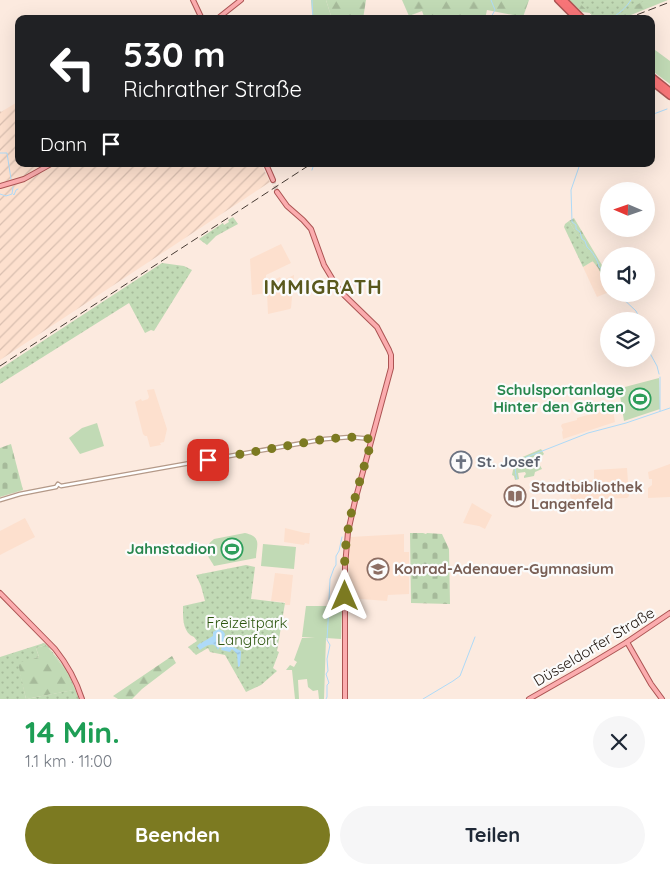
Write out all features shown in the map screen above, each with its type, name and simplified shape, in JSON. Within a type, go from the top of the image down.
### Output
[{"type":"highway","points":[[558,0],[573,15]]},
{"type":"highway","points":[[564,0],[579,15]]},
{"type":"highway","points":[[655,79],[670,91]]},
{"type":"highway","points":[[655,84],[670,96]]},
{"type":"main road","points":[[193,0],[200,15]]},
{"type":"main road","points":[[221,15],[241,0]]},
{"type":"main road","points":[[0,186],[24,179],[46,167]]},
{"type":"main road","points":[[267,167],[273,180]]},
{"type":"main road","points":[[278,192],[287,206],[311,229],[324,265],[336,286],[374,323],[391,355],[391,368],[349,523],[345,566],[345,699]]},
{"type":"main road","points":[[0,593],[55,649],[70,669],[82,699]]},
{"type":"main road","name":"Düsseldorfer Straße","points":[[529,699],[627,642],[670,613]]},
{"type":"main road","points":[[627,642],[651,684],[662,699]]},
{"type":"street","points":[[0,500],[56,487],[58,484],[61,486],[325,439],[350,437],[372,439]]},
{"type":"shaded area","points":[[15,103],[15,167],[262,167],[270,182],[0,360],[1,112]]},
{"type":"shaded area","points":[[281,244],[291,263],[266,275],[266,284],[280,277],[282,281],[294,275],[291,308],[268,314],[267,293],[252,295],[250,259]]},
{"type":"shaded area","points":[[593,261],[600,271],[600,296],[597,297],[583,267]]},
{"type":"shaded area","points":[[154,389],[167,429],[164,442],[160,443],[161,445],[150,447],[147,436],[143,434],[135,402],[141,399],[142,401],[148,399],[147,390]]},
{"type":"shaded area","points":[[608,409],[609,411],[613,410],[615,422],[563,439],[562,424]]},
{"type":"shaded area","points":[[670,464],[670,497],[648,498],[648,488],[652,485],[652,479],[649,479],[648,472]]},
{"type":"shaded area","points":[[627,468],[629,496],[627,498],[571,500],[565,481],[572,479],[575,483],[580,480],[594,480],[594,470]]},
{"type":"shaded area","points":[[472,503],[492,515],[485,529],[463,523]]},
{"type":"shaded area","points":[[25,518],[35,537],[0,555],[0,531]]},
{"type":"shaded area","points":[[285,528],[310,533],[309,544],[284,542]]},
{"type":"shaded area","name":"Konrad-Adenauer-Gymnasium","points":[[404,534],[404,552],[409,552],[409,594],[388,595],[387,601],[348,598],[350,537]]},
{"type":"shaded area","points":[[275,573],[293,575],[290,605],[285,605],[285,602],[271,601]]},
{"type":"green space","points":[[311,0],[326,0],[331,15],[313,15]]},
{"type":"green space","points":[[326,0],[366,0],[364,15],[331,15]]},
{"type":"green space","points":[[402,0],[529,0],[524,15],[487,10],[486,15],[424,15],[422,11],[409,15]]},
{"type":"green space","points":[[569,0],[668,0],[631,15],[592,15],[582,12]]},
{"type":"green space","points":[[576,0],[646,0],[617,15],[592,15]]},
{"type":"green space","points":[[655,50],[670,61],[670,84],[655,73]]},
{"type":"green space","points":[[233,217],[238,224],[216,236],[207,245],[199,239],[223,223],[224,225],[229,222],[228,220]]},
{"type":"green space","points":[[574,218],[600,262],[600,271],[591,259],[569,221]]},
{"type":"green space","points":[[569,221],[593,261],[583,267],[564,227]]},
{"type":"green space","points":[[162,263],[184,266],[192,270],[154,331],[151,330],[145,333],[129,303],[0,384],[0,369]]},
{"type":"green space","name":"Schulsportanlage Hinter den Gärten","points":[[659,378],[660,409],[624,421],[619,389]]},
{"type":"green space","points":[[97,423],[104,446],[80,454],[69,438],[82,428]]},
{"type":"green space","points":[[11,444],[23,490],[0,497],[0,448]]},
{"type":"green space","points":[[541,449],[544,454],[537,460],[542,469],[535,472],[534,476],[524,478],[525,472],[518,473],[519,479],[515,480],[512,475],[514,465],[518,459]]},
{"type":"green space","name":"Jahnstadion","points":[[245,533],[251,535],[256,540],[256,558],[214,566],[208,556],[207,546],[214,539]]},
{"type":"green space","points":[[410,533],[442,534],[449,549],[450,604],[411,603]]},
{"type":"green space","points":[[263,544],[296,547],[294,569],[261,566]]},
{"type":"green space","name":"Freizeitpark Langfort","points":[[246,565],[255,567],[251,599],[285,603],[277,651],[279,652],[273,668],[277,671],[261,685],[246,692],[225,655],[210,652],[208,648],[196,655],[188,647],[197,641],[185,628],[183,606],[205,601],[196,575]]},
{"type":"green space","points":[[306,606],[340,606],[342,608],[341,639],[326,638],[324,699],[319,699],[318,690],[313,691],[308,687],[307,679],[298,680],[299,699],[295,699],[292,670],[286,670],[290,665],[294,667],[297,662],[294,660],[302,638],[315,638],[302,637]]},
{"type":"green space","points":[[44,643],[47,645],[68,672],[79,699],[26,699],[0,699],[0,657]],"holes":[[[46,645],[67,672],[73,690],[26,699],[18,663],[39,657],[36,648]]]},
{"type":"green space","points":[[46,645],[67,672],[74,690],[26,699],[17,662],[39,657],[36,648]]},
{"type":"green space","points":[[172,656],[176,663],[132,699],[118,699],[113,696]]},
{"type":"water","points":[[218,629],[223,631],[225,634],[224,638],[233,647],[241,651],[240,666],[238,667],[237,654],[232,649],[230,652],[221,650],[221,644],[218,650],[214,645],[200,650],[197,646],[213,636],[213,632]]},
{"type":"waterway","points":[[312,0],[313,15]]},
{"type":"waterway","points":[[491,0],[495,10],[492,15]]},
{"type":"waterway","points":[[616,15],[631,0]]},
{"type":"waterway","points":[[655,114],[667,109]]},
{"type":"waterway","points":[[0,153],[7,153],[11,179]]},
{"type":"waterway","points":[[579,167],[571,190],[572,222],[576,225],[576,229],[580,232],[582,239],[600,268]]},
{"type":"waterway","points":[[0,194],[6,196],[12,194],[13,187]]},
{"type":"waterway","points":[[13,194],[18,189]]},
{"type":"waterway","points":[[626,302],[636,312]]},
{"type":"waterway","points":[[655,362],[659,374]]},
{"type":"waterway","points":[[660,377],[660,411]]},
{"type":"waterway","points":[[517,479],[516,469],[520,460],[588,433],[626,423],[670,408]]},
{"type":"waterway","points":[[329,600],[330,579],[336,565],[336,556],[342,537]]},
{"type":"waterway","points":[[326,699],[327,685],[329,683],[326,674],[328,671],[327,659],[330,645],[327,640],[329,605]]},
{"type":"waterway","points":[[423,699],[460,676],[475,637]]},
{"type":"tunnel","points":[[273,180],[277,192]]},
{"type":"railway","points":[[636,15],[670,2]]},
{"type":"railway","points":[[0,366],[306,167]]},
{"type":"place","name":"Schulsportanlage Hinter den Gärten","points":[[640,399]]},
{"type":"place","name":"St. Josef","points":[[461,462]]},
{"type":"place","name":"Stadtbibliothek Langenfeld","points":[[515,496]]},
{"type":"place","name":"Jahnstadion","points":[[232,549]]},
{"type":"place","name":"Konrad-Adenauer-Gymnasium","points":[[378,569]]},
{"type":"district","name":"IMMIGRATH","points":[[323,287]]},
{"type":"route","points":[[208,460],[325,439],[350,437],[372,439],[348,532],[345,596]]}]
